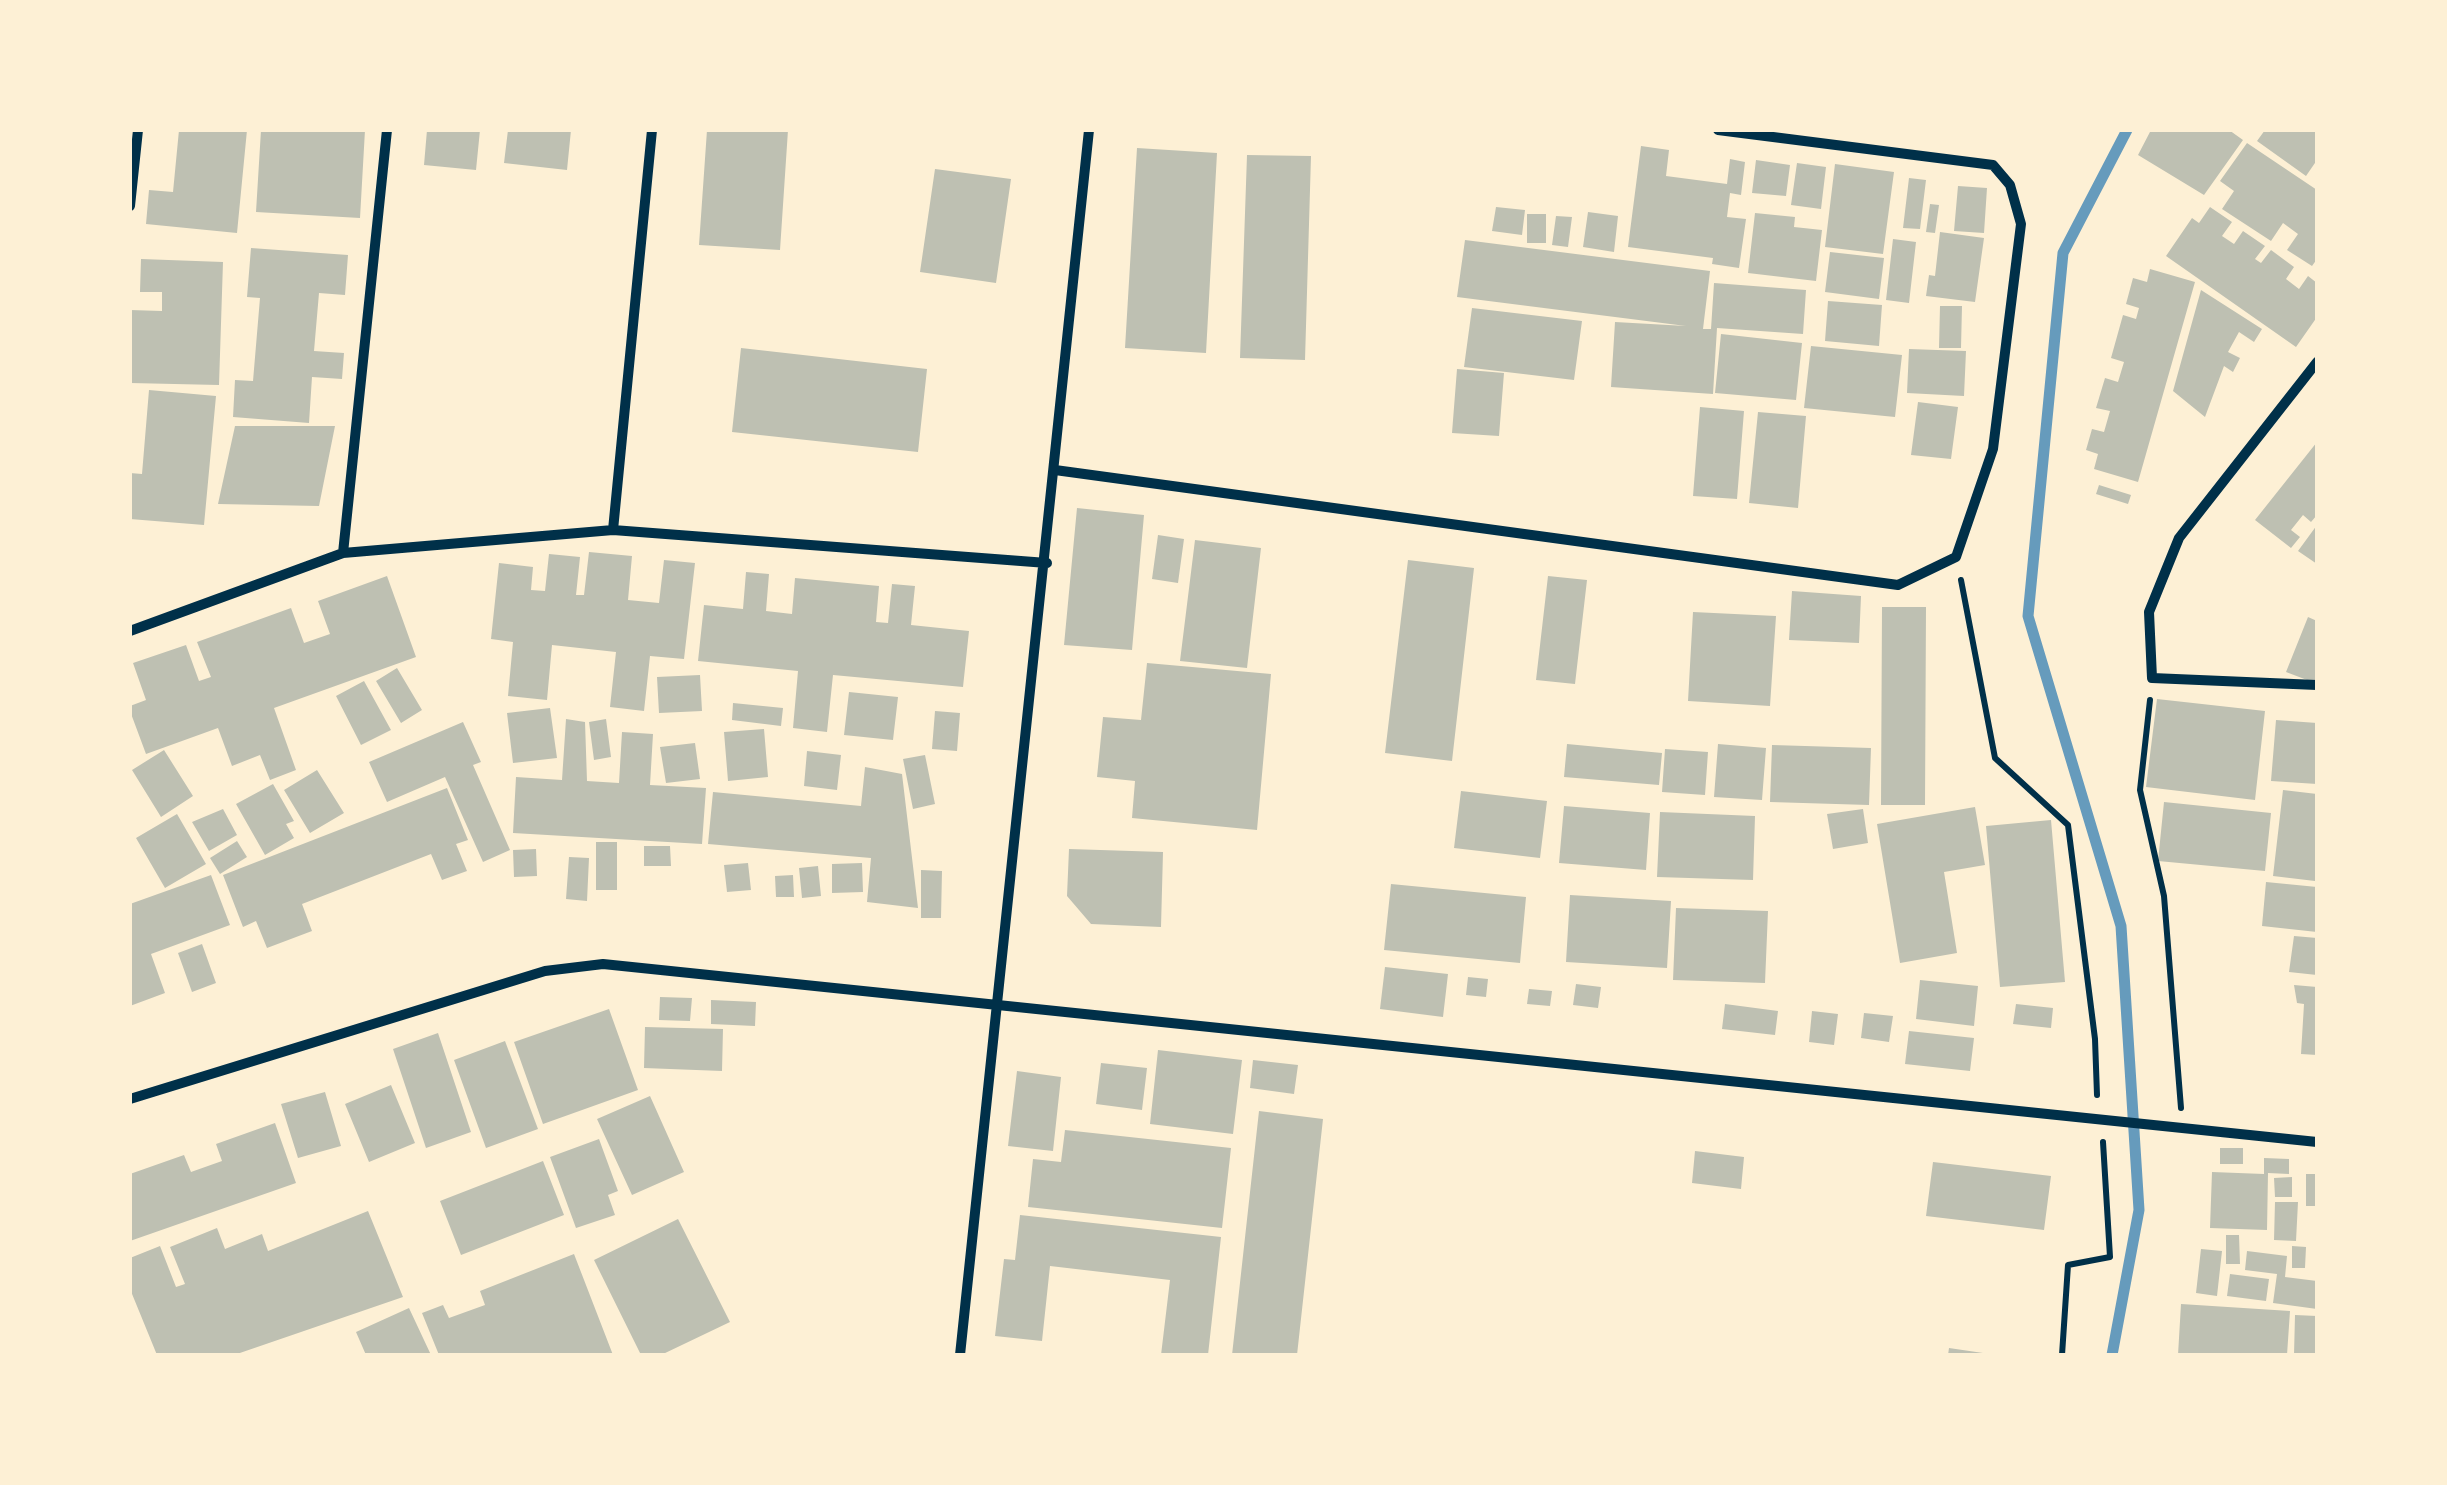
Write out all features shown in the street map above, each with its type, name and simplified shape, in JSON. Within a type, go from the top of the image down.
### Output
[{"type":"street","points":[[130,206],[138,130]]},
{"type":"street","points":[[343,553],[387,130]]},
{"type":"street","points":[[613,530],[652,130]]},
{"type":"street","points":[[960,1355],[1047,564],[1089,130]]},
{"type":"street","points":[[1055,470],[1898,585],[1956,557],[1993,448],[2020,224],[2010,185],[1992,165],[1852,144],[1718,130]]},
{"type":"street","points":[[1850,130],[1852,144]]},
{"type":"street","points":[[2317,362],[2179,538],[2149,612],[2152,678],[2317,685]]},
{"type":"street","points":[[130,631],[343,553],[613,530],[1047,564]]},
{"type":"street","points":[[130,1099],[545,970],[602,964],[2317,1142]]},
{"type":"path","points":[[1956,557],[1995,758],[2068,825],[2095,1039],[2098,1118],[2108,1168],[2110,1257],[2068,1265],[2062,1355]]},
{"type":"path","points":[[2152,678],[2140,790],[2164,896],[2182,1127]]},
{"type":"building","points":[[179,130],[247,130],[237,233],[146,224],[149,190],[173,192]]},
{"type":"building","points":[[261,130],[365,130],[360,218],[256,212]]},
{"type":"building","points":[[427,130],[480,130],[476,170],[424,165]]},
{"type":"building","points":[[508,130],[571,130],[567,170],[504,163]]},
{"type":"building","points":[[707,130],[788,130],[780,250],[699,245]]},
{"type":"building","points":[[2151,130],[2229,130],[2243,140],[2204,195],[2138,155]]},
{"type":"building","points":[[2265,130],[2317,130],[2317,160],[2306,176],[2257,141]]},
{"type":"building","points":[[2247,143],[2317,190],[2317,259],[2312,266],[2287,250],[2298,234],[2283,223],[2271,241],[2222,209],[2234,191],[2220,181]]},
{"type":"building","points":[[1641,146],[1669,150],[1666,176],[1727,184],[1730,159],[1745,162],[1741,195],[1730,193],[1727,217],[1746,219],[1739,268],[1712,264],[1713,258],[1628,247]]},
{"type":"building","points":[[1137,148],[1217,153],[1206,353],[1125,348]]},
{"type":"building","points":[[1247,155],[1311,156],[1305,360],[1240,358]]},
{"type":"building","points":[[1756,160],[1790,165],[1786,196],[1752,193]]},
{"type":"building","points":[[1797,163],[1826,167],[1821,209],[1791,205]]},
{"type":"building","points":[[1835,164],[1894,172],[1883,254],[1825,247]]},
{"type":"building","points":[[935,169],[1011,179],[996,283],[920,272]]},
{"type":"building","points":[[1909,178],[1926,180],[1920,229],[1903,228]]},
{"type":"building","points":[[1958,186],[1987,188],[1984,233],[1954,231]]},
{"type":"building","points":[[1930,204],[1939,205],[1935,233],[1926,232]]},
{"type":"building","points":[[1496,207],[1525,210],[1522,235],[1492,231]]},
{"type":"building","points":[[2210,207],[2232,222],[2222,236],[2234,244],[2243,231],[2265,246],[2255,259],[2261,263],[2271,250],[2294,267],[2286,279],[2299,289],[2308,276],[2317,283],[2317,317],[2296,347],[2166,256],[2192,218],[2199,223]]},
{"type":"building","points":[[1588,212],[1618,216],[1614,252],[1583,247]]},
{"type":"building","points":[[1755,213],[1795,217],[1794,227],[1822,230],[1816,281],[1748,273]]},
{"type":"building","points":[[1527,214],[1546,214],[1546,243],[1527,243]]},
{"type":"building","points":[[1556,216],[1572,217],[1568,247],[1552,245]]},
{"type":"building","points":[[1940,232],[1984,238],[1975,302],[1926,296],[1929,275],[1935,276]]},
{"type":"building","points":[[1893,239],[1916,242],[1909,303],[1886,300]]},
{"type":"building","points":[[1465,240],[1710,271],[1703,329],[1711,329],[1714,283],[1806,290],[1803,334],[1717,328],[1713,394],[1611,387],[1615,322],[1686,326],[1457,297]]},
{"type":"building","points":[[251,248],[348,255],[345,295],[319,293],[314,351],[344,353],[342,379],[312,377],[309,423],[233,417],[235,380],[253,381],[260,298],[247,297]]},
{"type":"building","points":[[1830,252],[1884,258],[1879,299],[1825,292]]},
{"type":"building","points":[[141,259],[223,262],[219,385],[130,383],[130,310],[162,311],[162,292],[140,292]]},
{"type":"building","points":[[2150,269],[2195,282],[2138,482],[2094,469],[2098,454],[2086,450],[2092,429],[2104,432],[2110,411],[2096,408],[2105,378],[2118,382],[2124,362],[2111,358],[2123,315],[2136,319],[2139,308],[2126,304],[2133,278],[2147,282]]},
{"type":"building","points":[[2201,290],[2262,329],[2254,342],[2239,332],[2228,352],[2240,358],[2233,372],[2224,366],[2205,417],[2173,391]]},
{"type":"building","points":[[1828,301],[1882,305],[1879,346],[1825,341]]},
{"type":"building","points":[[1940,306],[1962,306],[1961,348],[1939,348]]},
{"type":"building","points":[[1472,308],[1582,321],[1574,380],[1464,367]]},
{"type":"building","points":[[1721,334],[1802,343],[1796,400],[1715,393]]},
{"type":"building","points":[[1811,346],[1902,355],[1895,417],[1804,408]]},
{"type":"building","points":[[741,348],[927,369],[918,452],[732,432]]},
{"type":"building","points":[[1909,349],[1966,351],[1964,396],[1907,393]]},
{"type":"building","points":[[1457,369],[1504,373],[1499,436],[1452,433]]},
{"type":"building","points":[[149,390],[216,396],[204,525],[130,519],[130,473],[142,474]]},
{"type":"building","points":[[1918,402],[1958,407],[1951,459],[1911,455]]},
{"type":"building","points":[[1700,407],[1744,411],[1737,499],[1693,496]]},
{"type":"building","points":[[1758,412],[1806,416],[1798,508],[1749,503]]},
{"type":"building","points":[[235,426],[335,426],[319,506],[218,504]]},
{"type":"building","points":[[2317,442],[2317,515],[2311,522],[2303,515],[2291,530],[2300,537],[2291,548],[2255,520]]},
{"type":"building","points":[[2099,485],[2131,495],[2128,504],[2096,494]]},
{"type":"building","points":[[1077,508],[1144,515],[1132,650],[1064,645]]},
{"type":"building","points":[[2317,525],[2317,564],[2298,551]]},
{"type":"building","points":[[1158,535],[1184,539],[1178,583],[1152,579]]},
{"type":"building","points":[[1195,540],[1261,548],[1247,668],[1180,661]]},
{"type":"building","points":[[589,552],[632,556],[628,600],[659,603],[664,560],[695,563],[684,659],[650,656],[644,711],[610,707],[616,652],[552,645],[547,700],[508,696],[513,642],[491,639],[499,563],[533,567],[531,590],[545,591],[549,554],[580,557],[576,595],[584,595]]},
{"type":"building","points":[[1408,560],[1474,568],[1452,761],[1385,753]]},
{"type":"building","points":[[746,572],[769,574],[766,611],[792,614],[795,578],[879,586],[876,622],[888,623],[892,584],[915,586],[911,625],[969,631],[963,687],[833,675],[827,732],[793,728],[798,671],[698,661],[704,605],[743,609]]},
{"type":"building","points":[[387,576],[416,657],[274,708],[296,770],[270,780],[260,755],[232,766],[218,728],[146,754],[130,711],[130,706],[146,700],[133,663],[186,645],[199,681],[211,677],[197,642],[291,608],[304,643],[330,634],[318,601]]},
{"type":"building","points":[[1548,576],[1587,580],[1575,684],[1536,680]]},
{"type":"building","points":[[1792,591],[1861,596],[1859,643],[1789,640]]},
{"type":"building","points":[[1882,607],[1926,607],[1925,805],[1881,805]]},
{"type":"building","points":[[1693,612],[1776,616],[1770,706],[1688,701]]},
{"type":"building","points":[[2308,617],[2317,621],[2315,683],[2286,672]]},
{"type":"building","points":[[1147,663],[1271,674],[1257,830],[1132,818],[1135,781],[1097,777],[1103,717],[1141,720]]},
{"type":"building","points":[[397,668],[422,710],[401,723],[376,681]]},
{"type":"building","points":[[700,675],[702,711],[659,713],[657,677]]},
{"type":"building","points":[[364,681],[391,730],[361,745],[336,696]]},
{"type":"building","points":[[849,692],[898,697],[893,740],[844,735]]},
{"type":"building","points":[[2157,699],[2265,711],[2255,800],[2146,787]]},
{"type":"building","points":[[733,703],[783,708],[781,726],[732,720]]},
{"type":"building","points":[[550,708],[557,758],[513,763],[507,713]]},
{"type":"building","points":[[935,711],[960,713],[957,751],[932,749]]},
{"type":"building","points":[[566,719],[585,722],[587,781],[619,783],[622,732],[653,734],[650,785],[706,788],[702,844],[513,833],[516,777],[562,780]]},
{"type":"building","points":[[606,719],[611,757],[594,760],[589,722]]},
{"type":"building","points":[[2276,720],[2317,723],[2317,784],[2271,781]]},
{"type":"building","points":[[463,722],[481,762],[473,765],[510,850],[483,862],[445,777],[387,802],[369,762]]},
{"type":"building","points":[[764,729],[768,777],[728,781],[724,732]]},
{"type":"building","points":[[695,743],[700,779],[666,783],[660,747]]},
{"type":"building","points":[[1567,744],[1662,753],[1659,785],[1564,777]]},
{"type":"building","points":[[1718,744],[1766,748],[1762,800],[1714,797]]},
{"type":"building","points":[[1772,745],[1871,748],[1869,805],[1770,802]]},
{"type":"building","points":[[1665,749],[1708,752],[1705,795],[1662,792]]},
{"type":"building","points":[[164,750],[193,796],[161,817],[132,770]]},
{"type":"building","points":[[807,751],[841,755],[837,790],[804,786]]},
{"type":"building","points":[[925,755],[935,804],[913,809],[903,759]]},
{"type":"building","points":[[865,767],[902,774],[918,908],[867,902],[871,858],[708,844],[713,792],[861,806]]},
{"type":"building","points":[[317,770],[344,813],[310,833],[284,790]]},
{"type":"building","points":[[273,784],[294,821],[286,824],[294,838],[265,855],[236,804]]},
{"type":"building","points":[[447,788],[468,840],[456,844],[467,871],[442,880],[431,854],[302,904],[312,931],[267,948],[256,921],[243,927],[223,875]]},
{"type":"building","points":[[2283,790],[2317,794],[2315,881],[2273,876]]},
{"type":"building","points":[[1461,791],[1547,801],[1540,858],[1454,848]]},
{"type":"building","points":[[2164,802],[2271,813],[2265,871],[2158,861]]},
{"type":"building","points":[[1564,806],[1650,813],[1646,870],[1559,863]]},
{"type":"building","points":[[1975,807],[1985,865],[1944,872],[1957,953],[1900,963],[1877,824]]},
{"type":"building","points":[[223,809],[237,835],[209,851],[192,822]]},
{"type":"building","points":[[1863,809],[1868,843],[1833,849],[1827,814]]},
{"type":"building","points":[[1660,812],[1755,816],[1753,880],[1657,877]]},
{"type":"building","points":[[177,814],[206,864],[165,888],[136,838]]},
{"type":"building","points":[[2051,820],[2065,982],[2000,987],[1986,826]]},
{"type":"building","points":[[237,841],[247,857],[220,874],[210,858]]},
{"type":"building","points":[[596,842],[617,842],[617,890],[596,890]]},
{"type":"building","points":[[644,846],[670,846],[671,866],[644,866]]},
{"type":"building","points":[[536,849],[537,876],[514,877],[513,850]]},
{"type":"building","points":[[1069,849],[1163,852],[1161,927],[1091,924],[1067,896]]},
{"type":"building","points":[[569,857],[589,858],[587,901],[566,899]]},
{"type":"building","points":[[748,863],[751,890],[727,892],[724,865]]},
{"type":"building","points":[[862,863],[863,892],[832,893],[832,864]]},
{"type":"building","points":[[818,866],[821,896],[802,898],[799,868]]},
{"type":"building","points":[[921,870],[942,871],[941,918],[921,918]]},
{"type":"building","points":[[211,875],[230,925],[151,954],[165,993],[130,1006],[130,904]]},
{"type":"building","points":[[793,875],[794,897],[776,897],[775,876]]},
{"type":"building","points":[[2266,882],[2317,887],[2317,932],[2262,926]]},
{"type":"building","points":[[1391,884],[1526,897],[1520,963],[1384,950]]},
{"type":"building","points":[[1570,895],[1671,901],[1667,968],[1566,962]]},
{"type":"building","points":[[1676,908],[1768,911],[1765,983],[1673,980]]},
{"type":"building","points":[[2294,936],[2317,938],[2317,975],[2289,972]]},
{"type":"building","points":[[202,944],[216,983],[192,992],[178,953]]},
{"type":"building","points":[[1385,967],[1448,974],[1443,1017],[1380,1009]]},
{"type":"building","points":[[1468,977],[1488,979],[1486,997],[1466,995]]},
{"type":"building","points":[[1920,980],[1978,986],[1974,1026],[1916,1019]]},
{"type":"building","points":[[1576,984],[1601,987],[1598,1008],[1573,1005]]},
{"type":"building","points":[[2294,985],[2317,987],[2317,1055],[2301,1054],[2304,1004],[2297,1003]]},
{"type":"building","points":[[1529,989],[1552,991],[1550,1006],[1527,1004]]},
{"type":"building","points":[[660,997],[692,998],[690,1021],[659,1020]]},
{"type":"building","points":[[711,1000],[756,1002],[755,1026],[711,1024]]},
{"type":"building","points":[[1725,1004],[1778,1011],[1775,1035],[1722,1029]]},
{"type":"building","points":[[2016,1004],[2053,1008],[2051,1028],[2013,1024]]},
{"type":"building","points":[[609,1009],[638,1090],[543,1124],[514,1042]]},
{"type":"building","points":[[1812,1011],[1838,1014],[1834,1045],[1809,1042]]},
{"type":"building","points":[[1864,1013],[1893,1016],[1889,1042],[1861,1038]]},
{"type":"building","points":[[645,1027],[723,1029],[722,1071],[644,1068]]},
{"type":"building","points":[[1909,1031],[1974,1038],[1970,1071],[1905,1064]]},
{"type":"building","points":[[438,1033],[471,1132],[426,1148],[393,1049]]},
{"type":"building","points":[[505,1041],[538,1129],[486,1148],[454,1060]]},
{"type":"building","points":[[1158,1050],[1242,1060],[1233,1134],[1150,1124]]},
{"type":"building","points":[[1253,1060],[1298,1065],[1294,1094],[1250,1088]]},
{"type":"building","points":[[1101,1063],[1147,1068],[1142,1110],[1096,1104]]},
{"type":"building","points":[[1017,1071],[1061,1077],[1053,1151],[1008,1146]]},
{"type":"building","points":[[391,1085],[415,1143],[369,1162],[345,1104]]},
{"type":"building","points":[[325,1092],[341,1146],[298,1158],[281,1104]]},
{"type":"building","points":[[650,1096],[684,1172],[632,1195],[597,1119]]},
{"type":"building","points":[[1259,1111],[1323,1119],[1297,1355],[1232,1355]]},
{"type":"building","points":[[275,1123],[296,1183],[130,1241],[130,1174],[184,1155],[191,1172],[222,1161],[216,1144]]},
{"type":"building","points":[[1065,1130],[1231,1148],[1222,1228],[1028,1207],[1033,1159],[1061,1162]]},
{"type":"building","points":[[599,1139],[618,1191],[608,1195],[615,1215],[576,1228],[550,1157]]},
{"type":"building","points":[[2220,1148],[2243,1148],[2243,1164],[2220,1164]]},
{"type":"building","points":[[1695,1151],[1744,1157],[1741,1189],[1692,1183]]},
{"type":"building","points":[[2264,1158],[2289,1159],[2289,1174],[2268,1173],[2267,1230],[2210,1228],[2212,1172],[2264,1174]]},
{"type":"building","points":[[543,1161],[564,1215],[461,1255],[440,1201]]},
{"type":"building","points":[[1933,1162],[2051,1176],[2044,1230],[1926,1216]]},
{"type":"building","points":[[2306,1174],[2317,1174],[2317,1206],[2306,1206]]},
{"type":"building","points":[[2292,1177],[2292,1197],[2275,1197],[2274,1178]]},
{"type":"building","points":[[2275,1202],[2298,1202],[2296,1241],[2274,1240]]},
{"type":"building","points":[[368,1211],[403,1297],[234,1355],[157,1355],[130,1289],[130,1258],[160,1246],[176,1287],[185,1284],[170,1247],[217,1228],[225,1249],[262,1234],[268,1251]]},
{"type":"building","points":[[1020,1215],[1221,1237],[1208,1355],[1161,1355],[1170,1280],[1050,1266],[1042,1341],[995,1336],[1004,1259],[1015,1260]]},
{"type":"building","points":[[678,1219],[730,1322],[661,1355],[641,1355],[594,1260]]},
{"type":"building","points":[[2226,1235],[2239,1235],[2240,1264],[2226,1264]]},
{"type":"building","points":[[2292,1246],[2306,1247],[2305,1268],[2292,1268]]},
{"type":"building","points":[[2201,1249],[2222,1251],[2217,1296],[2196,1293]]},
{"type":"building","points":[[2247,1251],[2287,1256],[2285,1277],[2317,1281],[2317,1309],[2273,1303],[2277,1274],[2245,1270]]},
{"type":"building","points":[[574,1254],[613,1355],[439,1355],[422,1313],[443,1305],[449,1318],[485,1305],[480,1291]]},
{"type":"building","points":[[2230,1274],[2269,1279],[2266,1301],[2227,1296]]},
{"type":"building","points":[[2181,1304],[2290,1311],[2287,1355],[2178,1355]]},
{"type":"building","points":[[409,1308],[431,1355],[366,1355],[356,1332]]},
{"type":"building","points":[[2295,1315],[2317,1316],[2317,1355],[2294,1355]]},
{"type":"building","points":[[1949,1348],[1983,1353],[1983,1355],[1948,1355]]},
{"type":"waterway","points":[[2112,1355],[2139,1210],[2121,926],[2028,616],[2063,253],[2127,130]]}]
